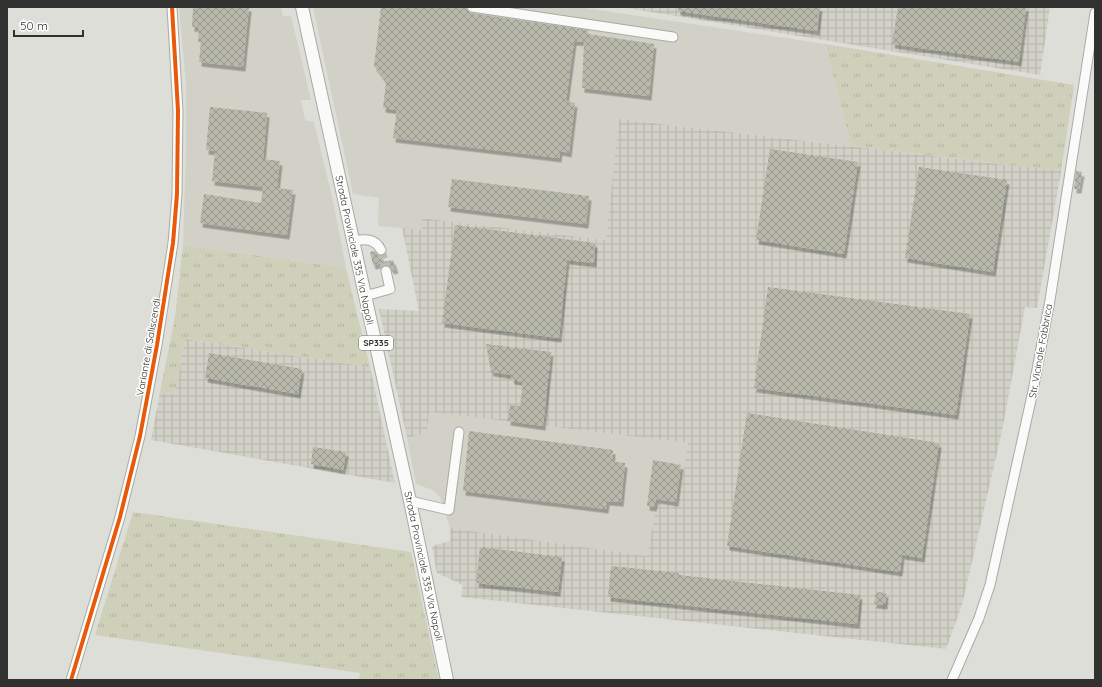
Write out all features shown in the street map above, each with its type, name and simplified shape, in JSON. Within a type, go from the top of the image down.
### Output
[{"type":"main road","name":"Strada Provinciale 335 Via Napoli","points":[[302,7],[366,296],[447,680]]},
{"type":"street","name":"Variante di Saliscendi","points":[[71,680],[120,518],[140,436],[157,345],[173,243],[177,194],[178,111],[172,7]]},
{"type":"street","points":[[472,7],[673,37]]},
{"type":"street","name":"Str. Vicinale Fabbrica","points":[[952,680],[979,618],[990,585],[1034,391],[1095,13]]},
{"type":"street","points":[[353,241],[366,239],[374,241],[379,245],[381,250]]},
{"type":"street","points":[[366,296],[390,289],[386,271]]},
{"type":"street","points":[[410,501],[449,510],[459,432]]},
{"type":"shaded area","points":[[179,7],[281,7],[283,16],[291,16],[311,100],[301,100],[305,120],[314,122],[333,201],[346,268],[183,245],[186,149],[186,84]]},
{"type":"shaded area","points":[[313,7],[579,7],[825,44],[851,146],[620,119],[606,240],[422,218],[422,230],[378,226],[379,198],[353,194]]},
{"type":"shaded area","points":[[620,7],[1050,7],[1040,75]]},
{"type":"shaded area","points":[[619,119],[1061,171],[1037,308],[1025,307],[1002,431],[962,605],[946,649],[461,597],[463,585],[437,573],[432,546],[450,541],[450,528],[647,556],[657,503],[678,505],[688,443],[429,412],[427,433],[407,438],[379,309],[419,311],[402,228],[422,230],[422,218],[606,240]]},
{"type":"shaded area","points":[[185,339],[370,367],[395,483],[151,440],[160,392],[175,394]]},
{"type":"shaded area","points":[[429,412],[688,443],[678,505],[657,503],[647,556],[450,528],[440,497],[432,490],[416,484],[407,438],[427,433]]},
{"type":"green space","points":[[825,44],[1074,85],[1061,171],[851,146]]},
{"type":"green space","points":[[183,245],[346,268],[370,367],[185,339],[175,394],[160,392],[175,317]]},
{"type":"green space","points":[[133,512],[411,552],[439,680],[359,680],[360,673],[95,635]]},
{"type":"building","points":[[193,7],[249,7],[243,67],[199,62],[201,42],[198,42],[199,28],[192,27]]},
{"type":"building","points":[[381,7],[466,8],[471,13],[588,30],[588,34],[654,44],[649,96],[582,88],[584,42],[574,41],[566,101],[575,103],[569,153],[560,151],[559,158],[393,138],[397,110],[383,108],[386,82],[374,66]]},
{"type":"building","points":[[678,7],[820,7],[817,31],[678,11]]},
{"type":"building","points":[[898,7],[1026,7],[1019,62],[892,44]]},
{"type":"building","points":[[210,107],[267,113],[263,159],[280,161],[277,188],[293,190],[287,235],[200,223],[204,194],[261,203],[263,187],[212,181],[215,151],[206,150]]},
{"type":"building","points":[[770,149],[858,162],[844,254],[756,240]]},
{"type":"building","points":[[919,167],[1007,180],[993,272],[905,258]]},
{"type":"building","points":[[1076,171],[1082,172],[1079,189],[1074,189]]},
{"type":"building","points":[[452,179],[589,196],[586,224],[448,207]]},
{"type":"building","points":[[455,225],[595,243],[594,263],[567,260],[559,338],[442,323]]},
{"type":"building","points":[[375,251],[378,255],[382,256],[383,262],[393,260],[396,269],[392,270],[388,265],[384,266],[383,263],[373,265],[370,252]]},
{"type":"building","points":[[768,287],[970,314],[956,415],[754,388]]},
{"type":"building","points":[[486,344],[551,352],[543,426],[508,421],[510,405],[520,406],[523,382],[512,380],[511,375],[491,372]]},
{"type":"building","points":[[209,353],[302,369],[298,394],[205,378]]},
{"type":"building","points":[[747,413],[939,443],[922,558],[902,555],[900,572],[727,546]]},
{"type":"building","points":[[469,431],[613,450],[612,461],[625,463],[621,502],[607,501],[606,509],[463,491]]},
{"type":"building","points":[[313,447],[346,452],[343,470],[311,464]]},
{"type":"building","points":[[653,460],[681,465],[676,502],[656,499],[654,507],[647,506]]},
{"type":"building","points":[[480,547],[562,557],[558,592],[476,583]]},
{"type":"building","points":[[611,566],[860,595],[857,624],[608,597]]},
{"type":"building","points":[[876,592],[886,593],[885,605],[874,604]]},
{"type":"tunnel","points":[[381,250],[386,271]]},
{"type":"cycle path","points":[[71,680],[120,517],[140,436],[157,345],[173,243],[177,194],[178,111],[172,7]]}]
